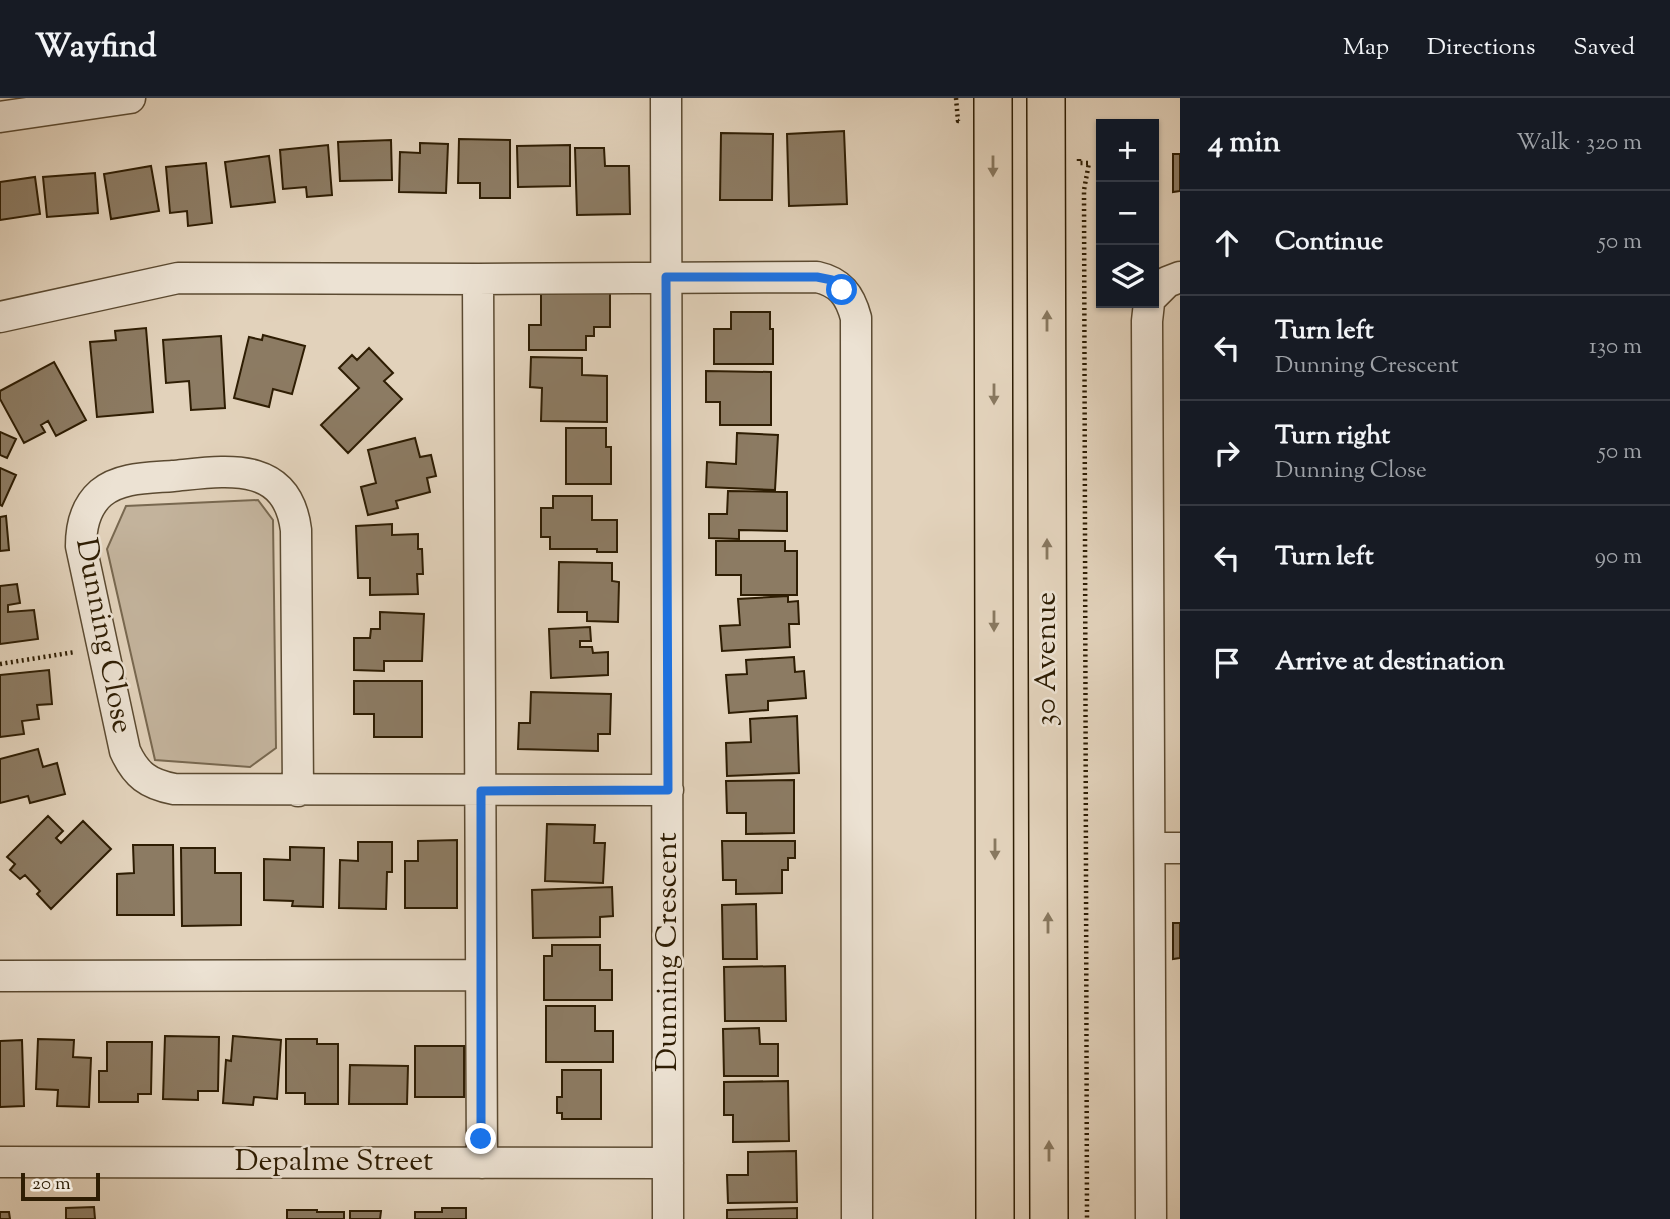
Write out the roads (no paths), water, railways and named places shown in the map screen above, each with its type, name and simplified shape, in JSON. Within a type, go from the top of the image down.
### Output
[{"type":"main road","name":"30 Avenue","points":[[993,98],[995,1219]]},
{"type":"main road","name":"30 Avenue","points":[[1046,98],[1049,1219]]},
{"type":"street","points":[[0,117],[82,101],[130,98]]},
{"type":"street","name":"Dunning Crescent","points":[[666,98],[668,1219]]},
{"type":"street","points":[[0,317],[178,278],[817,277],[832,280],[842,290],[852,303],[856,318],[857,1219]]},
{"type":"street","points":[[1159,291],[1167,282],[1180,277]]},
{"type":"street","points":[[478,279],[482,1163]]},
{"type":"street","points":[[1148,308],[1151,1219]]},
{"type":"street","name":"Dunning Close","points":[[298,791],[296,530],[291,507],[285,496],[262,478],[244,472],[227,471],[136,479],[116,484],[103,492],[91,503],[84,517],[81,546],[125,751],[138,773],[147,780],[161,787],[174,789],[298,791],[668,790]]},
{"type":"street","points":[[1150,848],[1180,848]]},
{"type":"street","points":[[0,976],[481,975]]},
{"type":"street","name":"Depalme Street","points":[[0,1162],[668,1163]]}]
